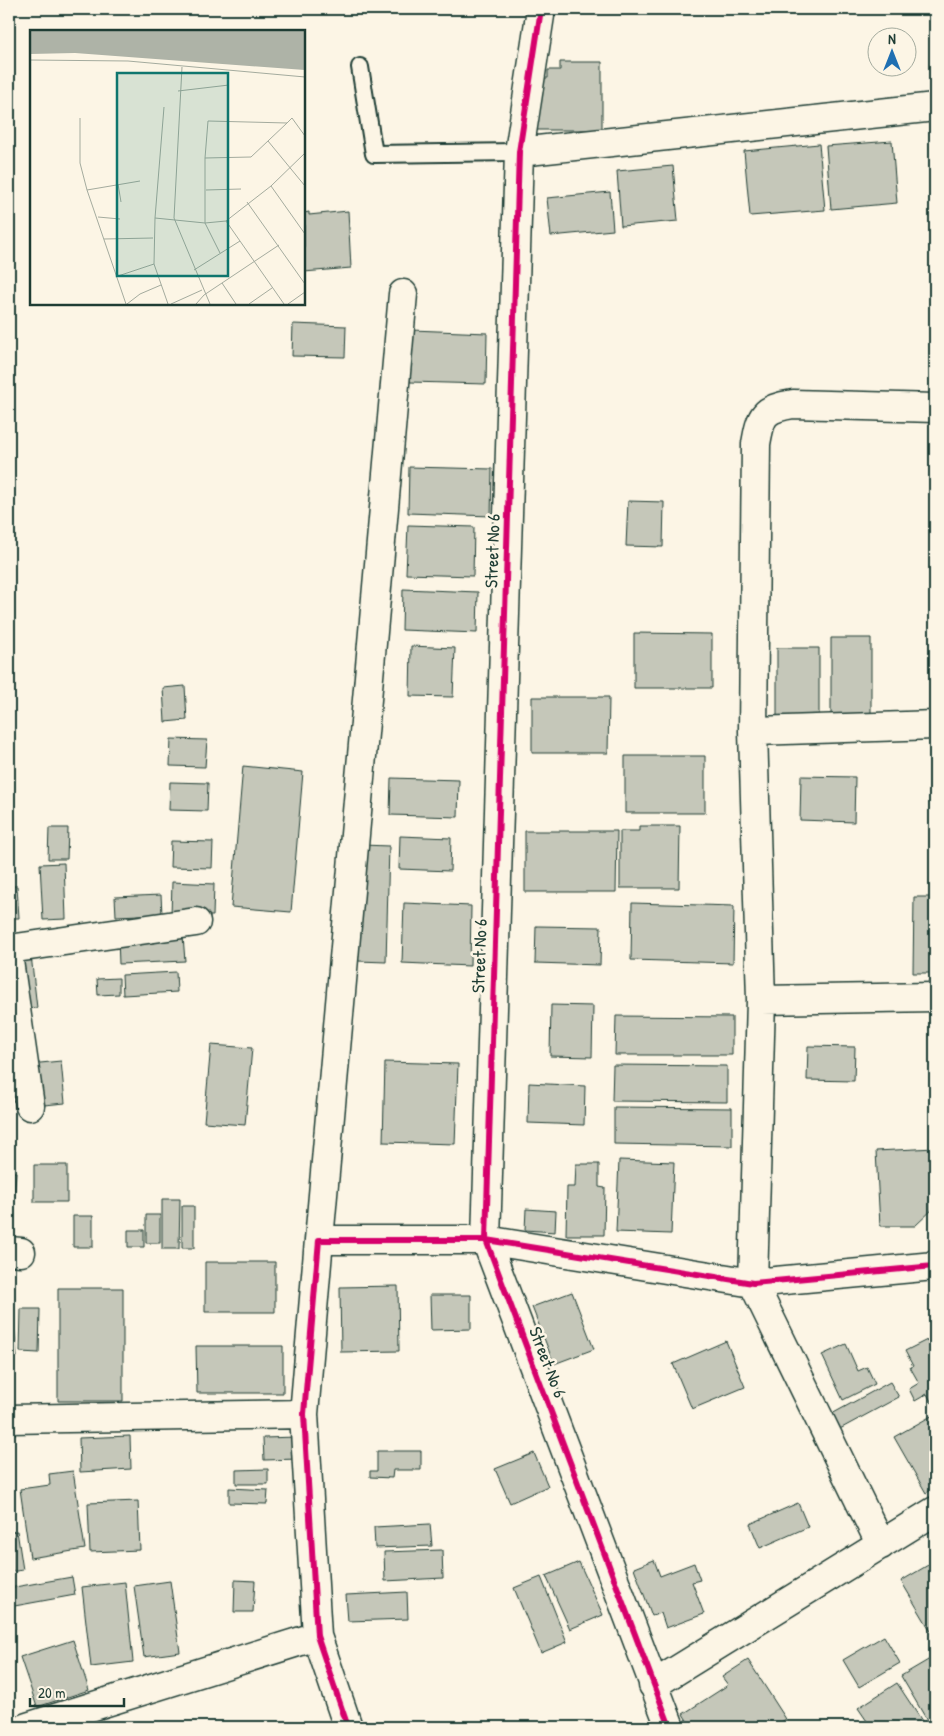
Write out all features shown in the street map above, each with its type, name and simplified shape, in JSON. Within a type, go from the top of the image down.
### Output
[{"type":"street","name":"Street No 6","points":[[540,9],[519,152],[486,1240],[670,1727]]},
{"type":"street","points":[[519,152],[935,107]]},
{"type":"street","points":[[348,1727],[318,1636],[304,1414],[403,294]]},
{"type":"street","points":[[881,1545],[753,1283],[761,1000],[753,731],[756,444],[760,420],[773,407],[793,404],[935,408]]},
{"type":"street","points":[[753,731],[935,725]]},
{"type":"street","points":[[9,949],[196,922]]},
{"type":"street","points":[[9,962],[30,1106]]},
{"type":"street","points":[[761,1000],[935,996]]},
{"type":"street","points":[[319,1240],[486,1240],[753,1283],[935,1266]]},
{"type":"street","points":[[9,1419],[304,1414]]},
{"type":"street","points":[[654,1686],[935,1511]]},
{"type":"street","points":[[27,1727],[318,1636]]},
{"type":"lane","points":[[360,67],[374,154],[519,152]]},
{"type":"building","points":[[560,62],[602,62],[602,130],[534,130],[534,78],[548,78],[548,70],[560,70]]},
{"type":"building","points":[[892,141],[897,203],[831,209],[826,146]]},
{"type":"building","points":[[819,144],[825,210],[750,216],[744,151]]},
{"type":"building","points":[[673,166],[678,221],[621,226],[617,171]]},
{"type":"building","points":[[610,192],[613,230],[551,236],[547,198]]},
{"type":"building","points":[[348,211],[351,268],[305,272],[305,213],[309,212],[309,215]]},
{"type":"building","points":[[293,324],[346,326],[345,357],[292,356]]},
{"type":"building","points":[[412,330],[487,333],[486,384],[410,382]]},
{"type":"building","points":[[409,467],[492,469],[491,516],[408,513]]},
{"type":"building","points":[[628,501],[664,502],[663,547],[626,546]]},
{"type":"building","points":[[408,525],[474,527],[473,576],[406,574]]},
{"type":"building","points":[[403,589],[478,592],[477,633],[402,630]]},
{"type":"building","points":[[634,633],[712,634],[712,688],[634,688]]},
{"type":"building","points":[[831,638],[871,638],[871,720],[831,720]]},
{"type":"building","points":[[411,646],[455,648],[453,697],[410,696]]},
{"type":"building","points":[[777,648],[819,648],[819,721],[777,721]]},
{"type":"building","points":[[185,686],[187,720],[165,722],[163,688]]},
{"type":"building","points":[[532,697],[609,697],[608,753],[532,753]]},
{"type":"building","points":[[171,739],[207,740],[205,767],[170,766]]},
{"type":"building","points":[[625,756],[705,756],[705,813],[625,813]]},
{"type":"building","points":[[243,766],[303,772],[291,912],[231,907]]},
{"type":"building","points":[[801,776],[855,777],[854,822],[800,820]]},
{"type":"building","points":[[391,778],[459,780],[458,817],[390,815]]},
{"type":"building","points":[[170,782],[208,783],[207,811],[169,810]]},
{"type":"building","points":[[639,826],[680,826],[679,888],[620,888],[620,831],[639,831]]},
{"type":"building","points":[[49,828],[68,828],[67,859],[48,859]]},
{"type":"building","points":[[525,831],[617,831],[616,892],[525,892]]},
{"type":"building","points":[[400,836],[451,838],[450,871],[399,869]]},
{"type":"building","points":[[171,841],[213,842],[212,868],[170,867]]},
{"type":"building","points":[[362,845],[389,846],[386,962],[358,961]]},
{"type":"building","points":[[64,863],[66,919],[43,920],[40,864]]},
{"type":"building","points":[[172,882],[214,884],[213,916],[171,915]]},
{"type":"building","points":[[9,886],[17,886],[19,918],[9,918]]},
{"type":"building","points":[[161,895],[162,914],[116,916],[115,897]]},
{"type":"building","points":[[914,897],[935,897],[935,973],[913,973]]},
{"type":"building","points":[[404,903],[471,906],[470,966],[402,963]]},
{"type":"building","points":[[632,903],[734,906],[733,963],[631,960]]},
{"type":"building","points":[[536,926],[601,927],[600,965],[535,963]]},
{"type":"building","points":[[183,936],[185,961],[119,964],[118,939]]},
{"type":"building","points":[[31,955],[37,1008],[18,1010],[12,957]]},
{"type":"building","points":[[176,972],[177,992],[123,995],[122,975]]},
{"type":"building","points":[[119,978],[119,994],[98,995],[97,979]]},
{"type":"building","points":[[551,1005],[593,1006],[592,1057],[550,1056]]},
{"type":"building","points":[[616,1016],[732,1017],[732,1055],[615,1055]]},
{"type":"building","points":[[211,1045],[252,1048],[245,1125],[204,1122]]},
{"type":"building","points":[[808,1046],[855,1047],[854,1081],[807,1080]]},
{"type":"building","points":[[61,1061],[65,1103],[34,1106],[30,1064]]},
{"type":"building","points":[[385,1062],[458,1064],[455,1144],[383,1142]]},
{"type":"building","points":[[613,1065],[727,1066],[727,1102],[612,1101]]},
{"type":"building","points":[[9,1070],[19,1070],[19,1101],[9,1101]]},
{"type":"building","points":[[529,1083],[585,1086],[584,1125],[528,1123]]},
{"type":"building","points":[[614,1107],[732,1108],[732,1146],[614,1144]]},
{"type":"building","points":[[935,1148],[935,1207],[915,1226],[880,1226],[876,1151]]},
{"type":"building","points":[[619,1160],[674,1162],[671,1234],[616,1232]]},
{"type":"building","points":[[576,1164],[599,1164],[599,1187],[605,1188],[604,1235],[566,1235],[567,1187],[575,1187]]},
{"type":"building","points":[[34,1165],[67,1165],[67,1202],[34,1202]]},
{"type":"building","points":[[9,1172],[16,1172],[12,1234],[9,1234]]},
{"type":"building","points":[[162,1199],[180,1199],[179,1249],[162,1249]]},
{"type":"building","points":[[182,1206],[194,1206],[194,1248],[182,1248]]},
{"type":"building","points":[[526,1209],[556,1211],[555,1232],[525,1230]]},
{"type":"building","points":[[146,1215],[160,1215],[160,1243],[146,1243]]},
{"type":"building","points":[[73,1216],[93,1216],[93,1247],[73,1247]]},
{"type":"building","points":[[128,1230],[144,1230],[144,1247],[128,1247]]},
{"type":"building","points":[[205,1262],[275,1262],[275,1312],[205,1312]]},
{"type":"building","points":[[398,1286],[399,1351],[341,1352],[340,1287]]},
{"type":"building","points":[[58,1288],[123,1288],[123,1401],[58,1401]]},
{"type":"building","points":[[572,1292],[594,1349],[554,1364],[532,1307]]},
{"type":"building","points":[[430,1295],[471,1295],[471,1329],[431,1330]]},
{"type":"building","points":[[21,1309],[40,1309],[39,1353],[20,1352]]},
{"type":"building","points":[[14,1325],[17,1357],[9,1357],[9,1326]]},
{"type":"building","points":[[927,1340],[935,1354],[935,1401],[932,1403],[927,1394],[915,1401],[909,1389],[919,1383],[910,1367],[913,1366],[905,1351]]},
{"type":"building","points":[[726,1341],[745,1387],[692,1409],[673,1364]]},
{"type":"building","points":[[846,1344],[858,1371],[867,1367],[875,1384],[843,1400],[822,1355]]},
{"type":"building","points":[[196,1346],[283,1346],[283,1393],[197,1393]]},
{"type":"building","points":[[890,1382],[899,1397],[838,1430],[830,1415]]},
{"type":"building","points":[[935,1414],[935,1488],[926,1493],[894,1437]]},
{"type":"building","points":[[130,1436],[131,1469],[80,1472],[79,1438]]},
{"type":"building","points":[[298,1437],[299,1459],[264,1460],[263,1438]]},
{"type":"building","points":[[377,1451],[421,1451],[421,1470],[393,1470],[392,1478],[370,1477],[370,1471],[377,1471]]},
{"type":"building","points":[[534,1453],[548,1486],[510,1503],[495,1469]]},
{"type":"building","points":[[268,1469],[268,1484],[236,1484],[236,1470]]},
{"type":"building","points":[[73,1471],[85,1549],[30,1558],[20,1489],[50,1485],[49,1474]]},
{"type":"building","points":[[229,1488],[268,1490],[267,1504],[229,1503]]},
{"type":"building","points":[[9,1493],[11,1511],[9,1512]]},
{"type":"building","points":[[138,1501],[140,1550],[90,1552],[88,1503]]},
{"type":"building","points":[[798,1503],[808,1527],[760,1548],[750,1524]]},
{"type":"building","points":[[430,1524],[432,1546],[375,1548],[374,1527]]},
{"type":"building","points":[[17,1531],[23,1570],[9,1572],[9,1532]]},
{"type":"building","points":[[442,1550],[443,1578],[385,1581],[384,1552]]},
{"type":"building","points":[[654,1560],[660,1576],[694,1563],[700,1580],[692,1582],[704,1614],[666,1628],[661,1613],[652,1616],[634,1568]]},
{"type":"building","points":[[935,1561],[935,1631],[932,1633],[901,1581]]},
{"type":"building","points":[[579,1562],[603,1615],[570,1629],[546,1576]]},
{"type":"building","points":[[72,1577],[75,1595],[9,1607],[9,1588]]},
{"type":"building","points":[[541,1577],[567,1642],[541,1653],[514,1588]]},
{"type":"building","points":[[235,1580],[255,1581],[253,1612],[234,1612]]},
{"type":"building","points":[[170,1581],[180,1652],[144,1657],[134,1586]]},
{"type":"building","points":[[125,1582],[133,1662],[91,1667],[82,1587]]},
{"type":"building","points":[[407,1592],[408,1619],[348,1621],[346,1595]]},
{"type":"building","points":[[884,1636],[900,1663],[859,1687],[843,1660]]},
{"type":"building","points":[[73,1640],[89,1690],[37,1707],[20,1657]]},
{"type":"building","points":[[935,1656],[935,1727],[931,1727],[901,1676]]},
{"type":"building","points":[[748,1660],[786,1719],[773,1727],[691,1727],[683,1714],[728,1685],[722,1677]]},
{"type":"building","points":[[897,1683],[926,1727],[871,1727],[858,1708]]},
{"type":"cycle path","points":[[541,9],[519,152],[486,1240],[670,1727]]},
{"type":"cycle path","points":[[348,1727],[317,1636],[304,1414],[319,1240],[486,1240],[753,1283],[934,1266],[935,1264]]}]
